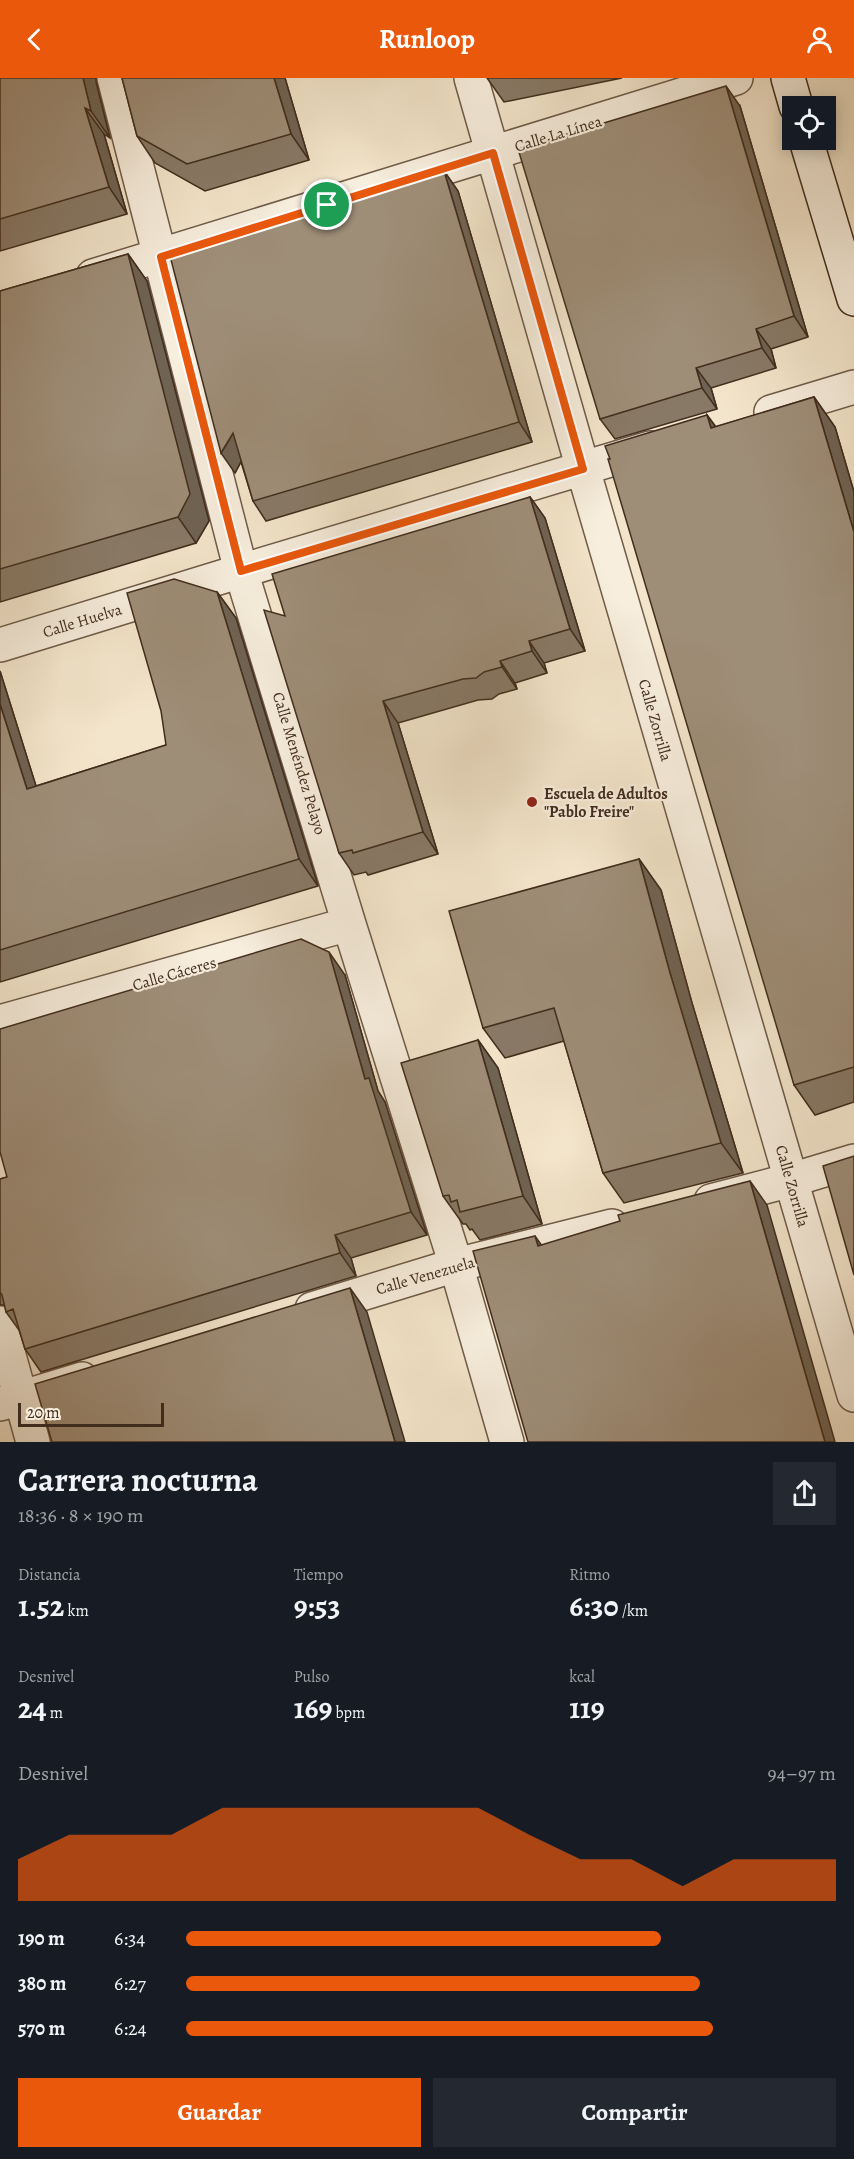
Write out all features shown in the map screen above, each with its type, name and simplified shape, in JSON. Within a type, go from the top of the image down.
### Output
[{"type":"street","name":"Calle Menéndez Pelayo","points":[[114,78],[241,571],[456,1265],[507,1442]]},
{"type":"street","name":"Calle Zorrilla","points":[[471,78],[854,1395]]},
{"type":"street","name":"Calle La Línea","points":[[69,283],[161,257],[736,78]]},
{"type":"street","points":[[788,78],[793,96]]},
{"type":"street","points":[[809,150],[854,299]]},
{"type":"street","points":[[741,421],[854,387]]},
{"type":"street","name":"Calle Huelva","points":[[0,645],[673,441]]},
{"type":"street","name":"Calle Cáceres","points":[[0,1022],[349,924]]},
{"type":"street","points":[[687,1207],[854,1161]]},
{"type":"street","name":"Calle Venezuela","points":[[284,1317],[456,1265],[641,1218]]},
{"type":"street","points":[[0,1323],[10,1401],[33,1442]]},
{"type":"street","points":[[10,1401],[113,1370]]},
{"type":"building","points":[[0,78],[83,78],[91,111],[85,108],[109,187],[0,219]]},
{"type":"building","points":[[122,78],[274,78],[291,134],[187,164],[137,136]]},
{"type":"building","points":[[726,86],[794,316],[756,329],[762,348],[696,368],[702,388],[600,419],[518,149]]},
{"type":"building","points":[[444,171],[519,422],[253,501],[233,433],[221,453],[169,252],[282,222]]},
{"type":"building","points":[[128,254],[190,494],[178,517],[0,569],[0,291]]},
{"type":"building","points":[[814,397],[854,532],[854,1067],[794,1085],[605,446],[707,415],[711,428]]},
{"type":"building","points":[[530,497],[570,629],[529,641],[532,651],[500,661],[502,667],[484,672],[476,678],[463,679],[383,701],[423,832],[353,853],[352,850],[339,853],[264,610],[285,616],[272,574]]},
{"type":"building","points":[[174,579],[217,592],[299,859],[0,950],[0,704],[27,789],[166,745],[161,711],[127,593]]},
{"type":"building","points":[[639,859],[670,973],[721,1143],[603,1173],[554,1008],[483,1028],[449,911]]},
{"type":"building","points":[[301,939],[329,952],[365,1079],[369,1078],[411,1212],[335,1235],[340,1253],[25,1349],[13,1309],[6,1312],[0,1292],[0,1179],[7,1177],[0,1152],[0,1029]]},
{"type":"building","points":[[478,1040],[523,1196],[460,1212],[457,1200],[451,1202],[449,1195],[443,1196],[401,1063]]},
{"type":"building","points":[[854,1156],[854,1275],[823,1166]]},
{"type":"building","points":[[750,1181],[825,1442],[528,1442],[473,1251],[535,1236],[538,1246],[620,1221],[618,1215]]},
{"type":"building","points":[[350,1288],[395,1442],[52,1442],[35,1384]]},
{"type":"place","name":"Escuela de Adultos \"Pablo Freire\"","points":[[532,802]]},
{"type":"route","points":[[493,153],[583,469],[241,571],[161,257],[327,205],[493,153]]}]
